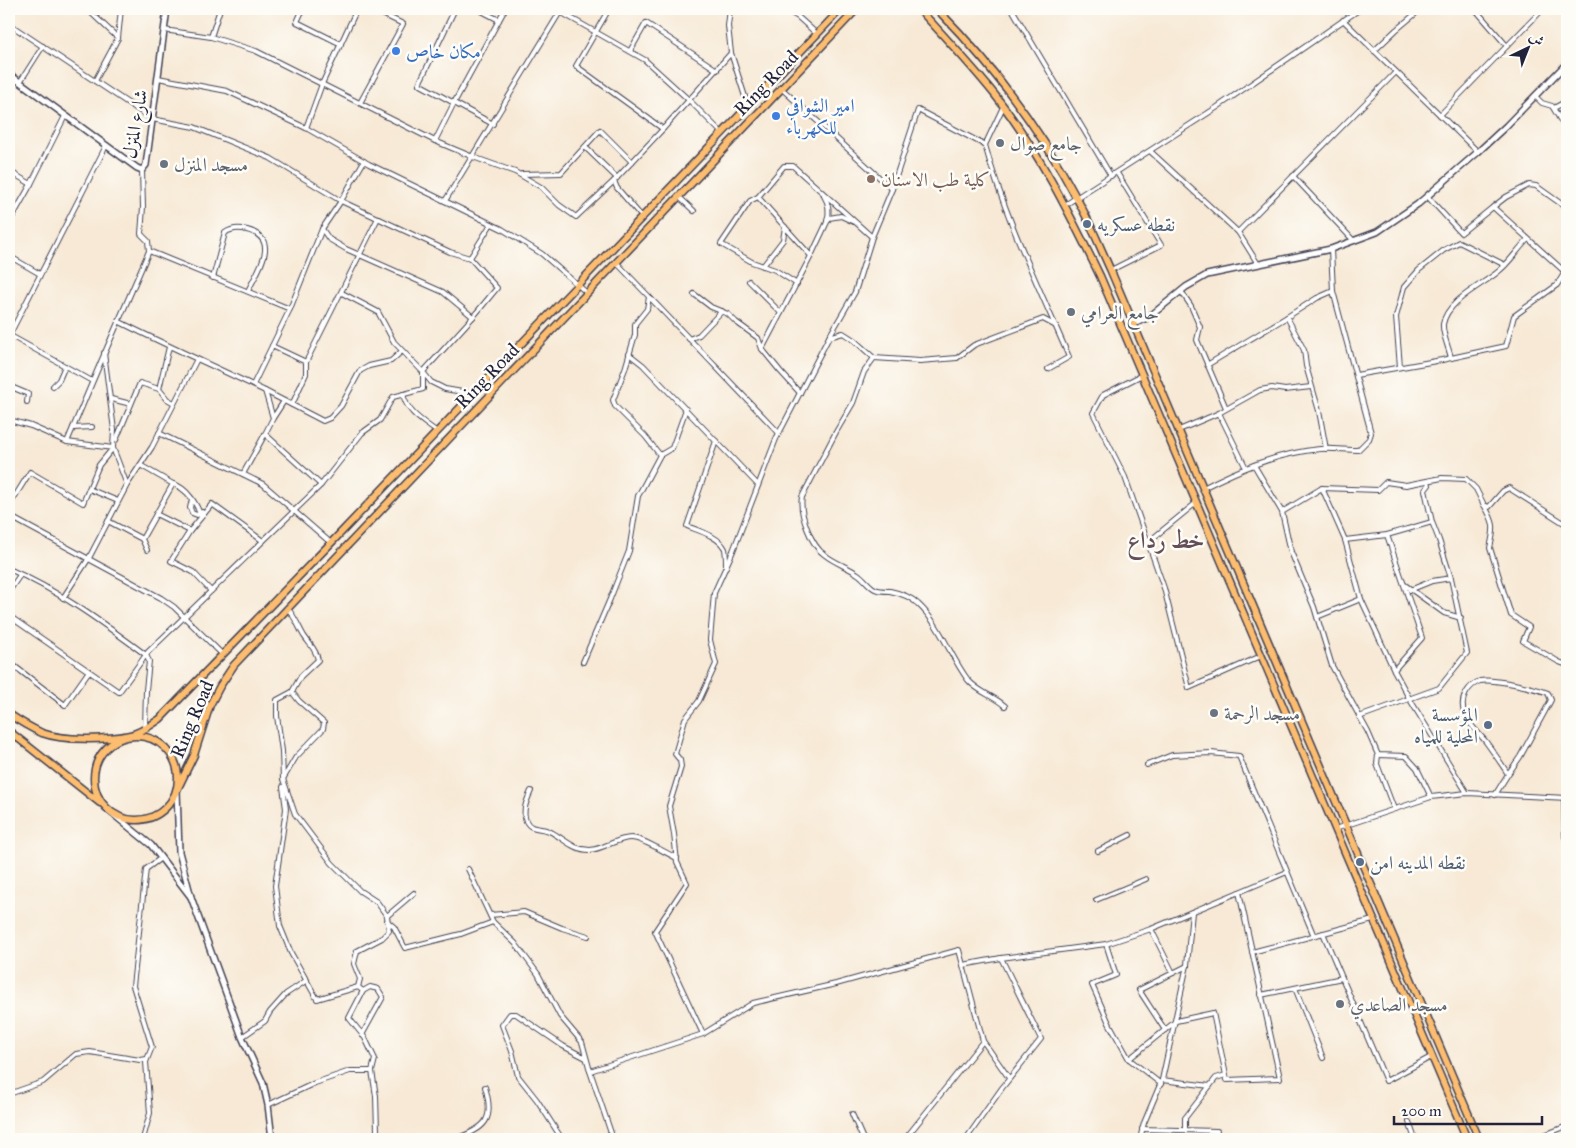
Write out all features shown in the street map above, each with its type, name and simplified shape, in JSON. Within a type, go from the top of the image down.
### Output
[{"type":"main road","name":"Ring Road","points":[[131,735],[145,729],[168,712],[331,544],[841,9]]},
{"type":"main road","name":"Ring Road","points":[[178,790],[194,755],[210,704],[234,665],[857,9]]},
{"type":"main road","points":[[919,9],[959,51],[1003,107],[1034,153],[1065,205],[1100,276],[1467,1139]]},
{"type":"main road","points":[[937,9],[969,42],[1007,88],[1045,144],[1077,198],[1134,324],[1479,1139]]},
{"type":"main road","points":[[937,28],[946,18]]},
{"type":"main road","points":[[667,191],[677,198]]},
{"type":"main road","points":[[1100,276],[1111,271]]},
{"type":"main road","points":[[1241,609],[1253,607]]},
{"type":"main road","points":[[1268,672],[1280,669]]},
{"type":"main road","points":[[9,714],[43,733],[64,738],[131,735],[152,738],[169,750],[176,762],[179,776],[178,790],[171,803],[161,813],[148,819],[134,820],[120,817],[108,810],[9,731]]},
{"type":"main road","points":[[108,810],[99,799],[94,786],[94,772],[98,758],[106,747],[118,739],[131,735]]},
{"type":"main road","points":[[1358,886],[1370,882]]},
{"type":"street","points":[[87,9],[118,38]]},
{"type":"street","points":[[95,81],[118,38],[121,9]]},
{"type":"street","name":"شارع المنزل","points":[[9,74],[136,168],[142,170],[146,165],[167,9]]},
{"type":"street","points":[[211,37],[220,9]]},
{"type":"street","points":[[303,9],[297,22],[341,44]]},
{"type":"street","points":[[306,128],[322,84],[357,9]]},
{"type":"street","points":[[360,103],[403,24],[372,9]]},
{"type":"street","points":[[455,9],[419,84],[493,124]]},
{"type":"street","points":[[478,9],[499,20]]},
{"type":"street","points":[[435,141],[505,9]]},
{"type":"street","points":[[555,9],[645,60],[722,133]]},
{"type":"street","points":[[609,9],[576,66],[663,129]]},
{"type":"street","points":[[730,9],[728,26],[731,53],[748,106]]},
{"type":"street","points":[[784,9],[798,17],[817,34]]},
{"type":"street","points":[[1012,9],[1111,176]]},
{"type":"street","points":[[1065,205],[1216,108],[1360,9]]},
{"type":"street","points":[[1413,9],[1416,14]]},
{"type":"street","points":[[1374,51],[1421,9]]},
{"type":"street","points":[[1475,9],[1507,46]]},
{"type":"street","points":[[1440,115],[1543,9]]},
{"type":"street","points":[[445,201],[560,12]]},
{"type":"street","points":[[1343,20],[1478,152]]},
{"type":"street","points":[[630,51],[646,23],[717,70]]},
{"type":"street","points":[[9,24],[152,119],[194,127],[270,158],[341,201],[450,252],[470,258],[497,288],[424,372],[423,389],[393,397],[380,420],[362,433],[321,485],[146,655],[119,692],[9,616]]},
{"type":"street","points":[[164,30],[211,37],[256,51],[435,141],[520,174],[541,187],[559,205],[576,217],[615,180],[690,101],[731,53]]},
{"type":"street","points":[[20,82],[43,46]]},
{"type":"street","points":[[1134,324],[1149,317],[1181,291],[1207,275],[1332,249],[1377,232],[1418,204],[1478,152],[1567,63]]},
{"type":"street","points":[[1238,232],[1396,72]]},
{"type":"street","points":[[158,78],[228,91],[306,128],[364,161],[491,224],[542,254],[587,293]]},
{"type":"street","points":[[781,88],[892,189]]},
{"type":"street","points":[[1535,96],[1542,103],[1554,108],[1567,131]]},
{"type":"street","points":[[1554,108],[1567,101]]},
{"type":"street","points":[[1003,107],[986,145],[993,174],[1069,357],[1048,369]]},
{"type":"street","points":[[703,1034],[655,931],[688,883],[677,862],[669,806],[681,767],[680,760],[675,754],[685,719],[699,700],[716,664],[710,640],[714,593],[726,568],[779,433],[854,292],[872,237],[892,189],[918,110],[986,145]]},
{"type":"street","points":[[9,223],[65,116]]},
{"type":"street","points":[[520,174],[561,173],[600,130],[632,162]]},
{"type":"street","points":[[92,381],[9,336],[106,146]]},
{"type":"street","points":[[585,147],[615,180],[617,188],[642,217]]},
{"type":"street","points":[[1150,151],[1238,232],[1258,264]]},
{"type":"street","points":[[253,385],[290,309],[322,229],[364,161]]},
{"type":"street","points":[[796,284],[774,270],[752,262],[721,244],[750,201],[758,198],[784,166],[793,166],[872,237]]},
{"type":"street","points":[[67,442],[104,353],[150,251],[148,241],[140,234],[143,207],[142,170]]},
{"type":"street","points":[[9,171],[31,184]]},
{"type":"street","points":[[1111,271],[1160,245],[1116,173]]},
{"type":"street","points":[[1294,176],[1354,241]]},
{"type":"street","points":[[1427,196],[1461,233],[1514,192],[1529,185],[1536,186],[1567,208]]},
{"type":"street","points":[[822,192],[828,203],[829,215],[827,224]]},
{"type":"street","points":[[677,198],[694,211]]},
{"type":"street","points":[[758,198],[811,256]]},
{"type":"street","points":[[1356,375],[1506,346],[1514,316],[1557,285],[1565,272],[1493,207]]},
{"type":"street","points":[[762,349],[829,218],[841,216],[857,223]]},
{"type":"street","points":[[292,405],[306,374],[306,362],[378,218]]},
{"type":"street","points":[[470,258],[491,224]]},
{"type":"street","points":[[763,266],[783,240],[785,228]]},
{"type":"street","points":[[213,278],[225,233],[231,229],[249,230],[262,238],[266,248],[248,291]]},
{"type":"street","points":[[322,229],[329,239],[346,249],[361,254],[443,292],[472,317]]},
{"type":"street","points":[[1451,358],[1443,325],[1446,316],[1467,293],[1499,271],[1528,239]]},
{"type":"street","points":[[1400,367],[1395,324],[1396,310],[1404,287],[1419,270],[1444,250],[1459,242],[1505,265]]},
{"type":"street","points":[[1203,488],[1273,457],[1326,449],[1358,450],[1369,439],[1371,433],[1333,291],[1332,249]]},
{"type":"street","points":[[150,251],[290,309]]},
{"type":"street","points":[[9,256],[40,274]]},
{"type":"street","points":[[616,262],[779,433]]},
{"type":"street","points":[[749,281],[781,313]]},
{"type":"street","points":[[1181,291],[1191,306],[1200,327],[1198,340],[1226,408]]},
{"type":"street","points":[[1208,364],[1317,298],[1333,291]]},
{"type":"street","points":[[342,292],[378,312],[394,342],[424,372],[431,382],[445,389],[474,394]]},
{"type":"street","points":[[694,294],[711,307],[728,314],[758,338],[762,349],[800,393]]},
{"type":"street","points":[[649,297],[647,309],[635,324],[635,335],[621,382],[613,400],[615,406],[645,436],[660,455]]},
{"type":"street","points":[[689,339],[699,335],[722,311]]},
{"type":"street","points":[[1287,317],[1304,350],[1306,366],[1319,410],[1326,449]]},
{"type":"street","points":[[829,337],[843,333],[874,358],[920,361],[957,358],[974,345],[1043,319],[1056,326]]},
{"type":"street","points":[[118,321],[169,347],[253,385],[323,421],[330,418],[341,406],[360,371],[368,366],[391,361],[402,351]]},
{"type":"street","points":[[272,346],[306,362]]},
{"type":"street","points":[[159,389],[169,347]]},
{"type":"street","points":[[104,353],[115,442]]},
{"type":"street","points":[[629,354],[643,365],[758,485]]},
{"type":"street","points":[[874,358],[864,372],[853,403],[802,497],[802,515],[809,533],[824,555],[864,577],[876,589],[893,592],[916,602],[934,624],[969,681],[976,688],[1005,706]]},
{"type":"street","points":[[63,598],[89,558],[118,501],[159,433],[197,359]]},
{"type":"street","points":[[53,386],[59,380],[65,366]]},
{"type":"street","points":[[1142,375],[1103,395],[1093,413],[1125,477],[1164,588],[1188,688],[1261,656]]},
{"type":"street","points":[[9,506],[30,472],[83,503],[99,466],[113,448],[140,382],[159,389],[167,399],[174,403]]},
{"type":"street","points":[[9,386],[28,394],[27,402]]},
{"type":"street","points":[[1179,430],[1219,413],[1260,390],[1272,388],[1285,390],[1311,386]]},
{"type":"street","points":[[265,391],[273,418]]},
{"type":"street","points":[[403,394],[406,405],[417,417],[438,432]]},
{"type":"street","points":[[111,399],[131,404]]},
{"type":"street","points":[[243,474],[284,401]]},
{"type":"street","points":[[583,662],[629,551],[638,496],[660,455],[672,448],[686,409]]},
{"type":"street","points":[[1219,413],[1246,468]]},
{"type":"street","points":[[9,420],[31,426],[67,442],[113,448]]},
{"type":"street","points":[[73,428],[92,427]]},
{"type":"street","points":[[159,433],[263,484],[331,544]]},
{"type":"street","points":[[265,434],[321,485]]},
{"type":"street","points":[[716,441],[686,526],[715,538],[722,544],[726,551],[726,568]]},
{"type":"street","points":[[113,448],[127,485]]},
{"type":"street","points":[[140,465],[180,486],[198,506],[200,515]]},
{"type":"street","points":[[1254,465],[1282,512],[1291,552],[1317,617],[1332,666],[1378,756],[1377,764],[1394,809]]},
{"type":"street","points":[[1282,512],[1322,488],[1378,490],[1386,482],[1406,485],[1442,478],[1466,478],[1476,489],[1493,520],[1490,548],[1511,615],[1529,627],[1523,641],[1558,662],[1567,664]]},
{"type":"street","points":[[1359,717],[1439,688],[1467,653],[1451,578],[1432,522],[1425,490],[1429,485],[1428,481]]},
{"type":"street","points":[[142,539],[173,484]]},
{"type":"street","points":[[1322,488],[1345,540],[1362,599],[1394,670],[1467,794]]},
{"type":"street","points":[[1484,505],[1489,507],[1503,491],[1509,488],[1567,525]]},
{"type":"street","points":[[89,489],[118,501]]},
{"type":"street","points":[[192,499],[190,508],[192,513],[200,515]]},
{"type":"street","points":[[1147,543],[1196,503]]},
{"type":"street","points":[[211,591],[193,572],[172,561],[200,515],[212,504],[263,541]]},
{"type":"street","points":[[156,514],[190,531]]},
{"type":"street","points":[[9,516],[161,598],[185,617],[223,655]]},
{"type":"street","points":[[108,521],[142,539],[147,550]]},
{"type":"street","points":[[1345,540],[1387,536],[1432,522]]},
{"type":"street","points":[[1387,536],[1422,638],[1394,670]]},
{"type":"street","points":[[9,569],[63,598],[107,626],[146,655],[149,661],[145,729]]},
{"type":"street","points":[[9,592],[20,575]]},
{"type":"street","points":[[1407,593],[1411,589],[1432,581],[1451,578]]},
{"type":"street","points":[[1404,584],[1444,613],[1461,618]]},
{"type":"street","points":[[1317,617],[1362,599]]},
{"type":"street","points":[[287,608],[294,616],[304,636],[316,651],[318,660],[301,676],[292,692],[277,700],[286,809],[275,886],[280,926],[291,953],[317,999],[358,987]]},
{"type":"street","points":[[9,662],[65,705],[89,671]]},
{"type":"street","points":[[1495,795],[1520,757],[1551,700],[1548,692],[1510,684],[1481,681],[1471,686],[1467,691],[1462,703],[1463,711],[1465,717],[1486,742],[1508,774]]},
{"type":"street","points":[[292,692],[299,701],[324,723],[323,729],[296,757],[283,779],[295,814],[332,863],[360,891],[377,902],[386,916],[389,931],[382,938],[357,951],[354,964],[360,980],[358,987]]},
{"type":"street","points":[[1147,765],[1172,755],[1211,753],[1239,756],[1314,936]]},
{"type":"street","points":[[1378,756],[1406,756],[1417,768],[1431,797]]},
{"type":"street","points":[[178,790],[179,852],[191,897],[242,1037],[263,1083],[272,1139]]},
{"type":"street","points":[[531,791],[525,806],[525,816],[530,826],[534,829],[548,831],[578,849],[600,849],[630,838],[677,858]]},
{"type":"street","points":[[1334,829],[1431,797],[1467,794],[1566,798],[1567,839]]},
{"type":"street","points":[[108,810],[151,845],[191,897]]},
{"type":"street","points":[[1098,851],[1130,836]]},
{"type":"street","points":[[143,1139],[150,1112],[146,1062],[152,1047],[133,986],[146,869],[161,858]]},
{"type":"street","points":[[468,869],[493,922],[515,944],[538,974],[560,1016],[582,1042],[613,1139]]},
{"type":"street","points":[[963,965],[1106,944],[1150,929],[1287,872]]},
{"type":"street","points":[[1096,900],[1146,880]]},
{"type":"street","points":[[1129,1058],[1176,1021],[1212,1014],[1227,1080],[1280,1078],[1239,892]]},
{"type":"street","points":[[386,916],[414,893]]},
{"type":"street","points":[[490,915],[524,912],[562,928],[588,936]]},
{"type":"street","points":[[1140,1139],[1142,1129],[1162,1082],[1176,1021],[1187,965],[1192,912]]},
{"type":"street","points":[[1252,952],[1373,920]]},
{"type":"street","points":[[387,921],[394,927],[405,948],[461,934],[493,922]]},
{"type":"street","points":[[1150,929],[1173,973]]},
{"type":"street","points":[[1323,933],[1386,1081],[1432,1057]]},
{"type":"street","points":[[1106,944],[1116,975],[1092,985],[1109,1023],[1129,1058],[1162,1082],[1210,1086]]},
{"type":"street","points":[[590,1071],[703,1034],[753,1003],[836,984],[959,950],[983,1041],[1009,1078]]},
{"type":"street","points":[[966,1139],[1009,1078],[1041,1039],[1001,958]]},
{"type":"street","points":[[1165,1030],[1139,990],[1187,965]]},
{"type":"street","points":[[1261,995],[1342,978]]},
{"type":"street","points":[[242,1037],[265,1021],[270,1012],[286,994],[307,980]]},
{"type":"street","points":[[358,987],[363,991]]},
{"type":"street","points":[[362,1035],[383,997],[378,988],[370,987],[363,991],[349,1018],[362,1035],[375,1059],[372,1071],[379,1139]]},
{"type":"street","points":[[1295,988],[1323,1058]]},
{"type":"street","points":[[562,1139],[518,1076],[512,1051],[502,1025],[510,1014],[516,1014],[563,1046],[586,1058]]},
{"type":"street","points":[[905,1139],[983,1041]]},
{"type":"street","points":[[9,1094],[43,1082],[76,1054],[90,1052],[140,1060],[147,1058]]},
{"type":"street","points":[[268,1105],[315,1082],[350,1071],[372,1071]]},
{"type":"street","points":[[1184,1130],[1185,1118],[1216,1078],[1226,1075]]},
{"type":"street","points":[[455,1139],[472,1133],[481,1127],[490,1115],[490,1101],[485,1087]]},
{"type":"street","points":[[1567,1091],[1567,1098]]},
{"type":"street","points":[[852,1114],[863,1139]]},
{"type":"street","points":[[1409,1122],[1415,1139]]},
{"type":"street","points":[[1536,1139],[1567,1126]]},
{"type":"street","points":[[1142,1129],[1217,1131]]},
{"type":"place","name":"مكان خاص","points":[[396,51]]},
{"type":"place","name":"امير الشوافي للكهرباء","points":[[776,116]]},
{"type":"place","name":"جامع صوال","points":[[1000,143]]},
{"type":"place","name":"مسجد المنزل","points":[[164,164]]},
{"type":"place","name":"كلية طب الاسنان","points":[[871,179]]},
{"type":"place","name":"نقطه عسكريه","points":[[1087,224]]},
{"type":"place","name":"جامع العرامي","points":[[1071,312]]},
{"type":"place","name":"مسجد الرحمة","points":[[1214,713]]},
{"type":"place","name":"المؤسسة المحلية للمياه","points":[[1488,725]]},
{"type":"place","name":"نقطه المدينه امن","points":[[1360,862]]},
{"type":"place","name":"مسجد الصاعدي","points":[[1340,1004]]},
{"type":"district","name":"خط رداع","points":[[1166,540]]}]
